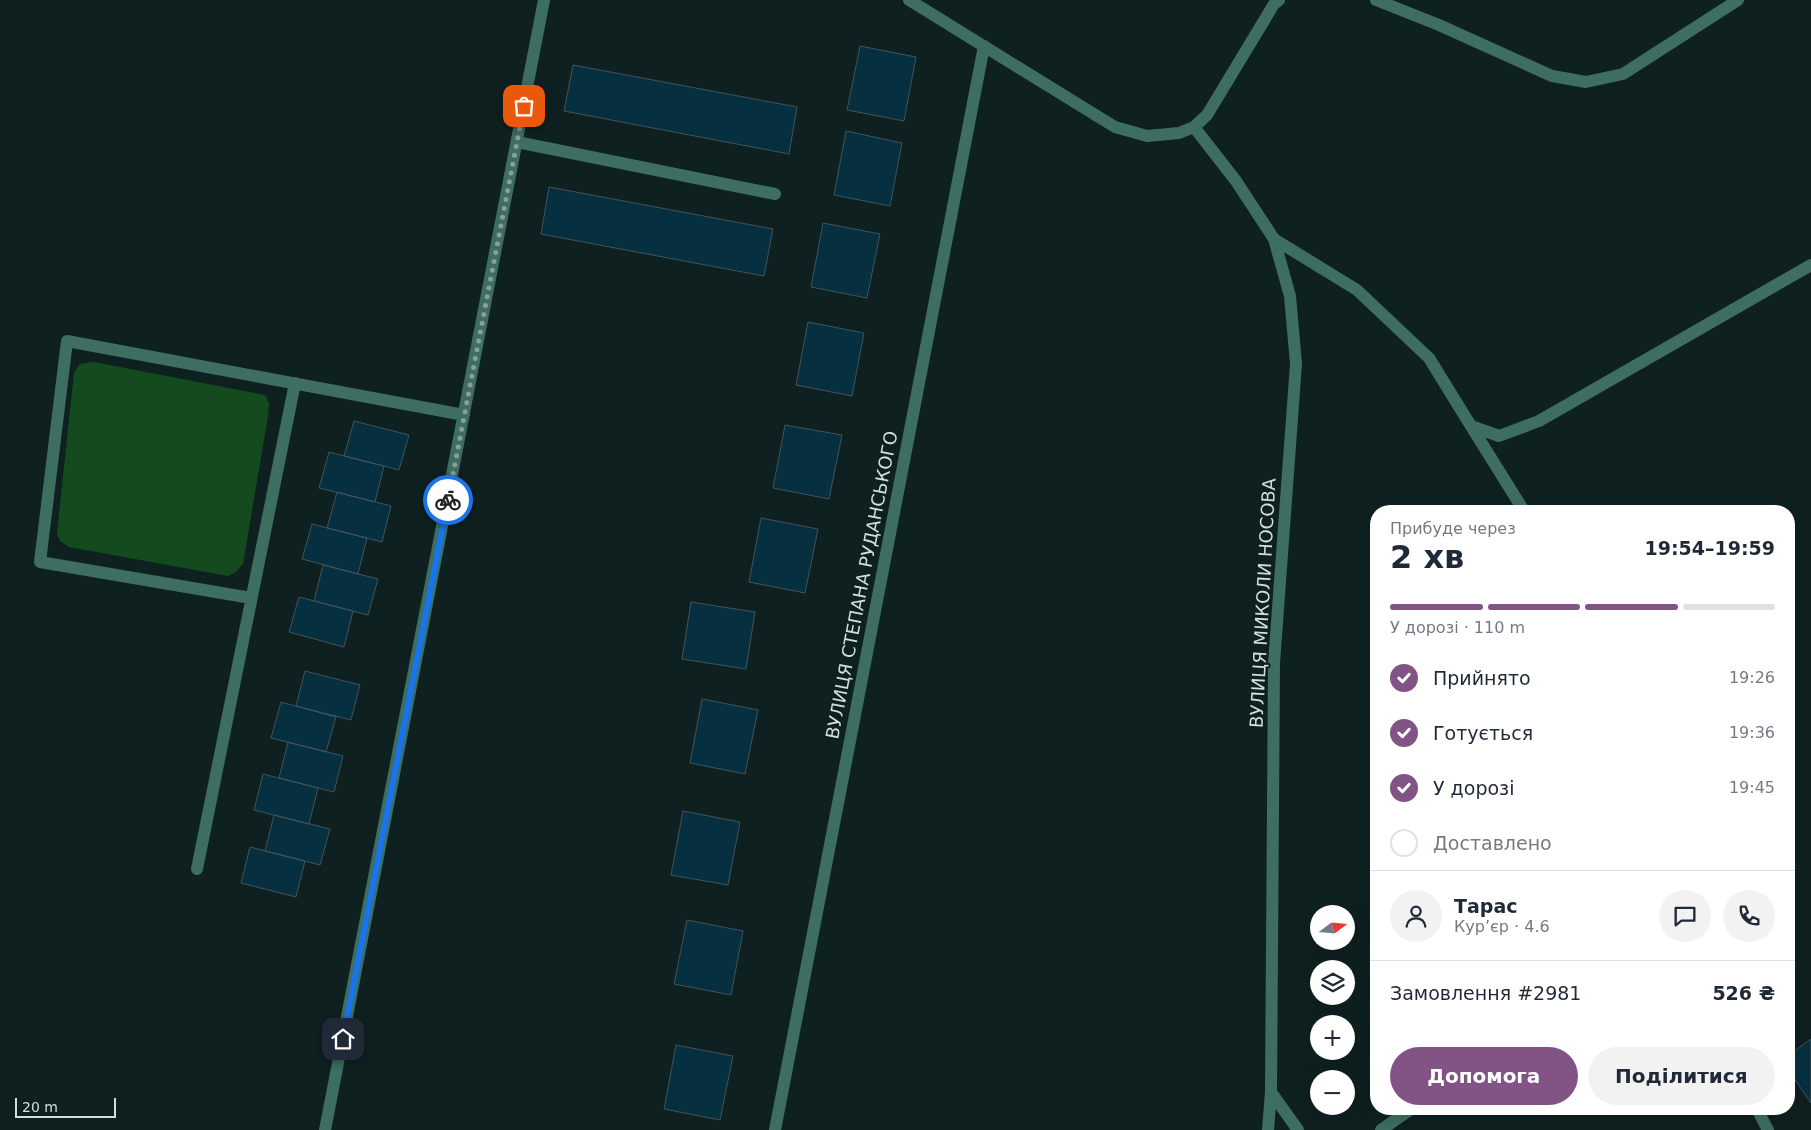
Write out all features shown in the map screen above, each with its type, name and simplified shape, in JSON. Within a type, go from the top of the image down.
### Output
[{"type":"street","points":[[325,1130],[544,0]]},
{"type":"street","points":[[909,0],[1115,127],[1147,136],[1178,133],[1194,127],[1207,114],[1274,4],[1279,0]]},
{"type":"street","points":[[1376,0],[1439,25],[1552,76],[1586,82],[1623,74],[1738,0]]},
{"type":"street","name":"ВУЛИЦЯ СТЕПАНА РУДАНСЬКОГО","points":[[775,1130],[984,46]]},
{"type":"street","name":"ВУЛИЦЯ МИКОЛИ НОСОВА","points":[[1194,127],[1236,181],[1274,239],[1290,296],[1296,364],[1274,663],[1271,1092],[1268,1130]]},
{"type":"street","points":[[517,142],[775,194]]},
{"type":"street","points":[[1274,239],[1357,290],[1429,358],[1520,505]]},
{"type":"street","points":[[1471,426],[1499,436],[1539,421],[1811,265]]},
{"type":"street","points":[[252,598],[40,562],[67,341],[464,415]]},
{"type":"street","points":[[198,870],[295,383]]},
{"type":"street","points":[[1271,1092],[1298,1130]]},
{"type":"street","points":[[1381,1130],[1402,1115]]},
{"type":"street","points":[[1760,1115],[1768,1130]]},
{"type":"green space","points":[[94,362],[265,395],[269,404],[268,416],[243,564],[236,572],[228,576],[69,547],[60,541],[57,533],[74,373],[80,364]]},
{"type":"building","points":[[860,46],[916,57],[904,121],[847,110]]},
{"type":"building","points":[[573,65],[797,107],[789,154],[564,111]]},
{"type":"building","points":[[846,131],[902,143],[890,206],[834,195]]},
{"type":"building","points":[[549,187],[773,229],[764,276],[541,234]]},
{"type":"building","points":[[823,223],[880,234],[867,298],[811,287]]},
{"type":"building","points":[[808,322],[864,333],[852,396],[796,385]]},
{"type":"building","points":[[354,421],[409,435],[399,470],[344,456]]},
{"type":"building","points":[[785,425],[842,435],[829,499],[773,488]]},
{"type":"building","points":[[329,452],[384,466],[375,502],[319,488]]},
{"type":"building","points":[[337,492],[391,506],[382,542],[327,528]]},
{"type":"building","points":[[761,518],[818,529],[805,593],[749,582]]},
{"type":"building","points":[[312,524],[367,538],[358,574],[302,559]]},
{"type":"building","points":[[323,565],[378,579],[368,615],[314,601]]},
{"type":"building","points":[[299,597],[353,611],[344,647],[289,632]]},
{"type":"building","points":[[691,602],[755,612],[746,669],[682,659]]},
{"type":"building","points":[[305,671],[360,685],[351,720],[296,706]]},
{"type":"building","points":[[702,699],[758,710],[745,774],[690,763]]},
{"type":"building","points":[[281,702],[336,717],[326,752],[271,738]]},
{"type":"building","points":[[288,742],[343,756],[334,792],[279,778]]},
{"type":"building","points":[[263,774],[318,788],[309,824],[254,810]]},
{"type":"building","points":[[683,811],[740,822],[728,885],[671,875]]},
{"type":"building","points":[[274,815],[330,829],[320,865],[265,851]]},
{"type":"building","points":[[250,847],[305,861],[296,897],[241,883]]},
{"type":"building","points":[[687,920],[743,931],[731,995],[674,984]]},
{"type":"building","points":[[1811,1039],[1811,1103],[1795,1080],[1795,1051]]},
{"type":"building","points":[[676,1045],[733,1056],[720,1120],[664,1109]]},
{"type":"way so far","points":[[448,500],[524,106]]},
{"type":"route","points":[[343,1039],[448,500]]}]
